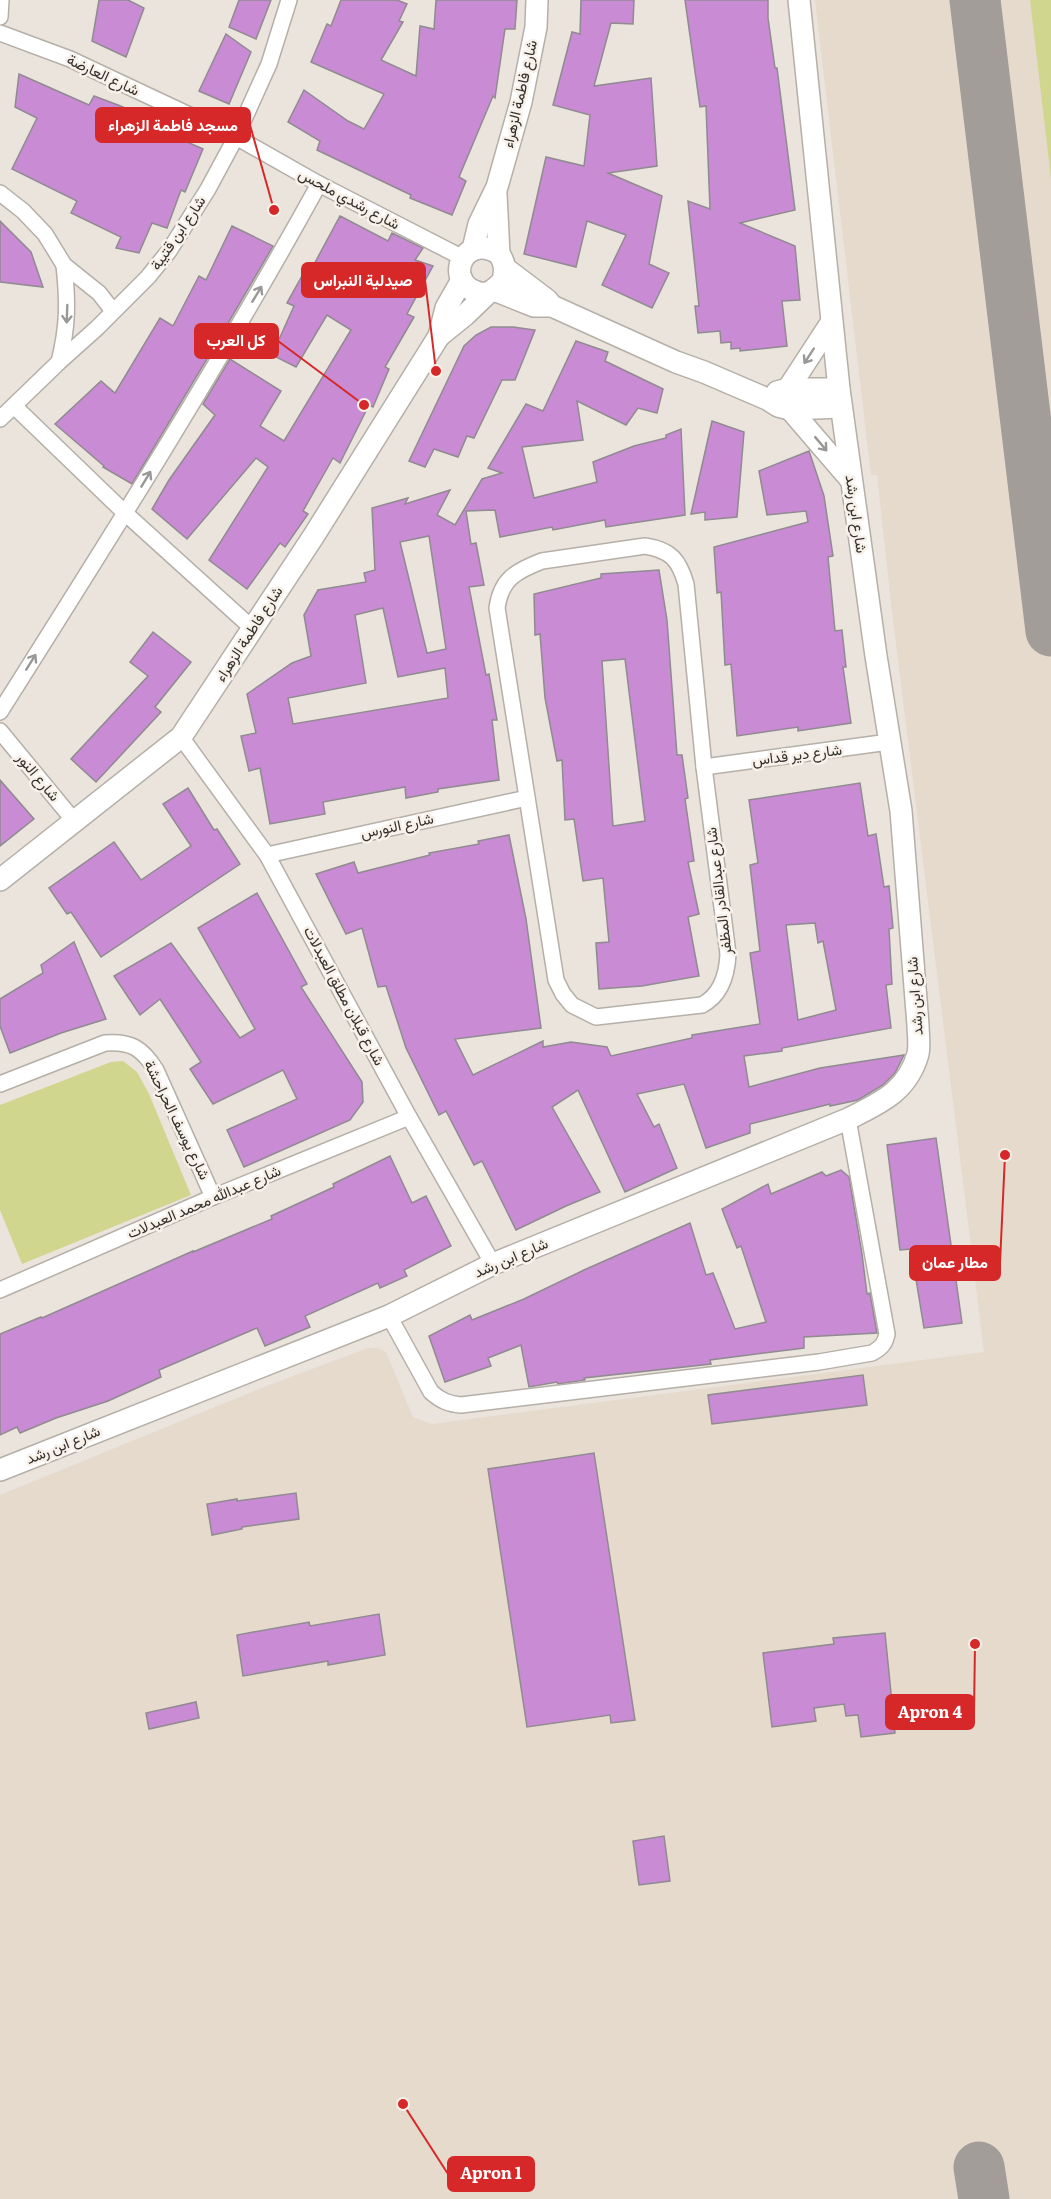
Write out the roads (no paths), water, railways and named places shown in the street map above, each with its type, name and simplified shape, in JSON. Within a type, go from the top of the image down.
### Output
[{"type":"street","points":[[0,17],[2,0]]},
{"type":"street","name":"شارع ابن قتيبة","points":[[0,419],[58,362],[97,328],[147,277],[168,251],[208,189],[236,137],[269,64],[289,0]]},
{"type":"street","name":"شارع فاطمة الزهراء","points":[[468,254],[496,187],[521,102],[531,62],[537,0]]},
{"type":"street","name":"شارع ابن رشد","points":[[0,1470],[389,1316],[493,1264],[848,1119],[896,1093],[910,1073],[918,1052],[918,1025],[901,811],[840,398],[799,0]]},
{"type":"street","name":"شارع العارضة","points":[[0,33],[70,59],[236,137]]},
{"type":"street","name":"شارع رشدي ملحس","points":[[236,137],[319,184],[468,254]]},
{"type":"street","points":[[0,712],[125,513],[283,250],[319,184]]},
{"type":"street","name":"شارع فاطمة الزهراء","points":[[496,187],[496,220],[502,261]]},
{"type":"street","points":[[0,194],[23,211],[45,234],[64,265],[99,293],[113,311]]},
{"type":"street","points":[[552,306],[491,249],[482,247],[468,254],[460,266],[462,280],[468,289],[478,293],[491,292],[534,306],[552,306],[676,362],[767,399],[778,406],[789,399],[831,323]]},
{"type":"street","points":[[491,292],[503,281],[502,261]]},
{"type":"street","points":[[58,362],[66,335],[64,265]]},
{"type":"street","name":"شارع فاطمة الزهراء","points":[[0,880],[182,737],[313,537],[439,336],[446,308],[462,280]]},
{"type":"street","name":"شارع فاطمة الزهراء","points":[[439,336],[491,292]]},
{"type":"street","points":[[789,399],[840,398]]},
{"type":"street","points":[[789,399],[851,480]]},
{"type":"street","points":[[14,406],[125,513],[252,628]]},
{"type":"street","name":"شارع عبدالقادر المظفر","points":[[645,546],[665,552],[681,567],[686,584],[704,767],[728,954],[728,969],[713,999],[702,1005],[596,1017],[572,1005],[556,980],[527,798],[497,608],[498,595],[506,580],[542,561],[645,546]]},
{"type":"street","name":"شارع النور","points":[[0,731],[75,822]]},
{"type":"street","name":"شارع قبلان مطلق العبدلات","points":[[182,737],[267,855],[409,1117],[493,1264]]},
{"type":"street","name":"شارع دير قداس","points":[[704,767],[889,742]]},
{"type":"street","name":"شارع النورس","points":[[267,855],[527,798]]},
{"type":"street","name":"شارع يوسف الحراحشة","points":[[0,1084],[105,1043],[118,1042],[131,1045],[148,1057],[156,1070],[213,1197]]},
{"type":"street","name":"شارع عبدالله محمد العبدلات","points":[[2,1285],[409,1117]]},
{"type":"street","points":[[389,1316],[431,1392],[450,1404],[461,1405],[819,1362],[872,1353],[885,1342],[887,1334],[848,1119]]},
{"type":"place","name":"مسجد فاطمة الزهراء","points":[[274,210]]},
{"type":"place","name":"صيدلية النبراس","points":[[436,371]]},
{"type":"place","name":"كل العرب","points":[[364,405]]},
{"type":"place","name":"مطار عمان","points":[[1005,1155]]},
{"type":"place","name":"Apron 4","points":[[975,1644]]},
{"type":"place","name":"Apron 1","points":[[403,2104]]}]
